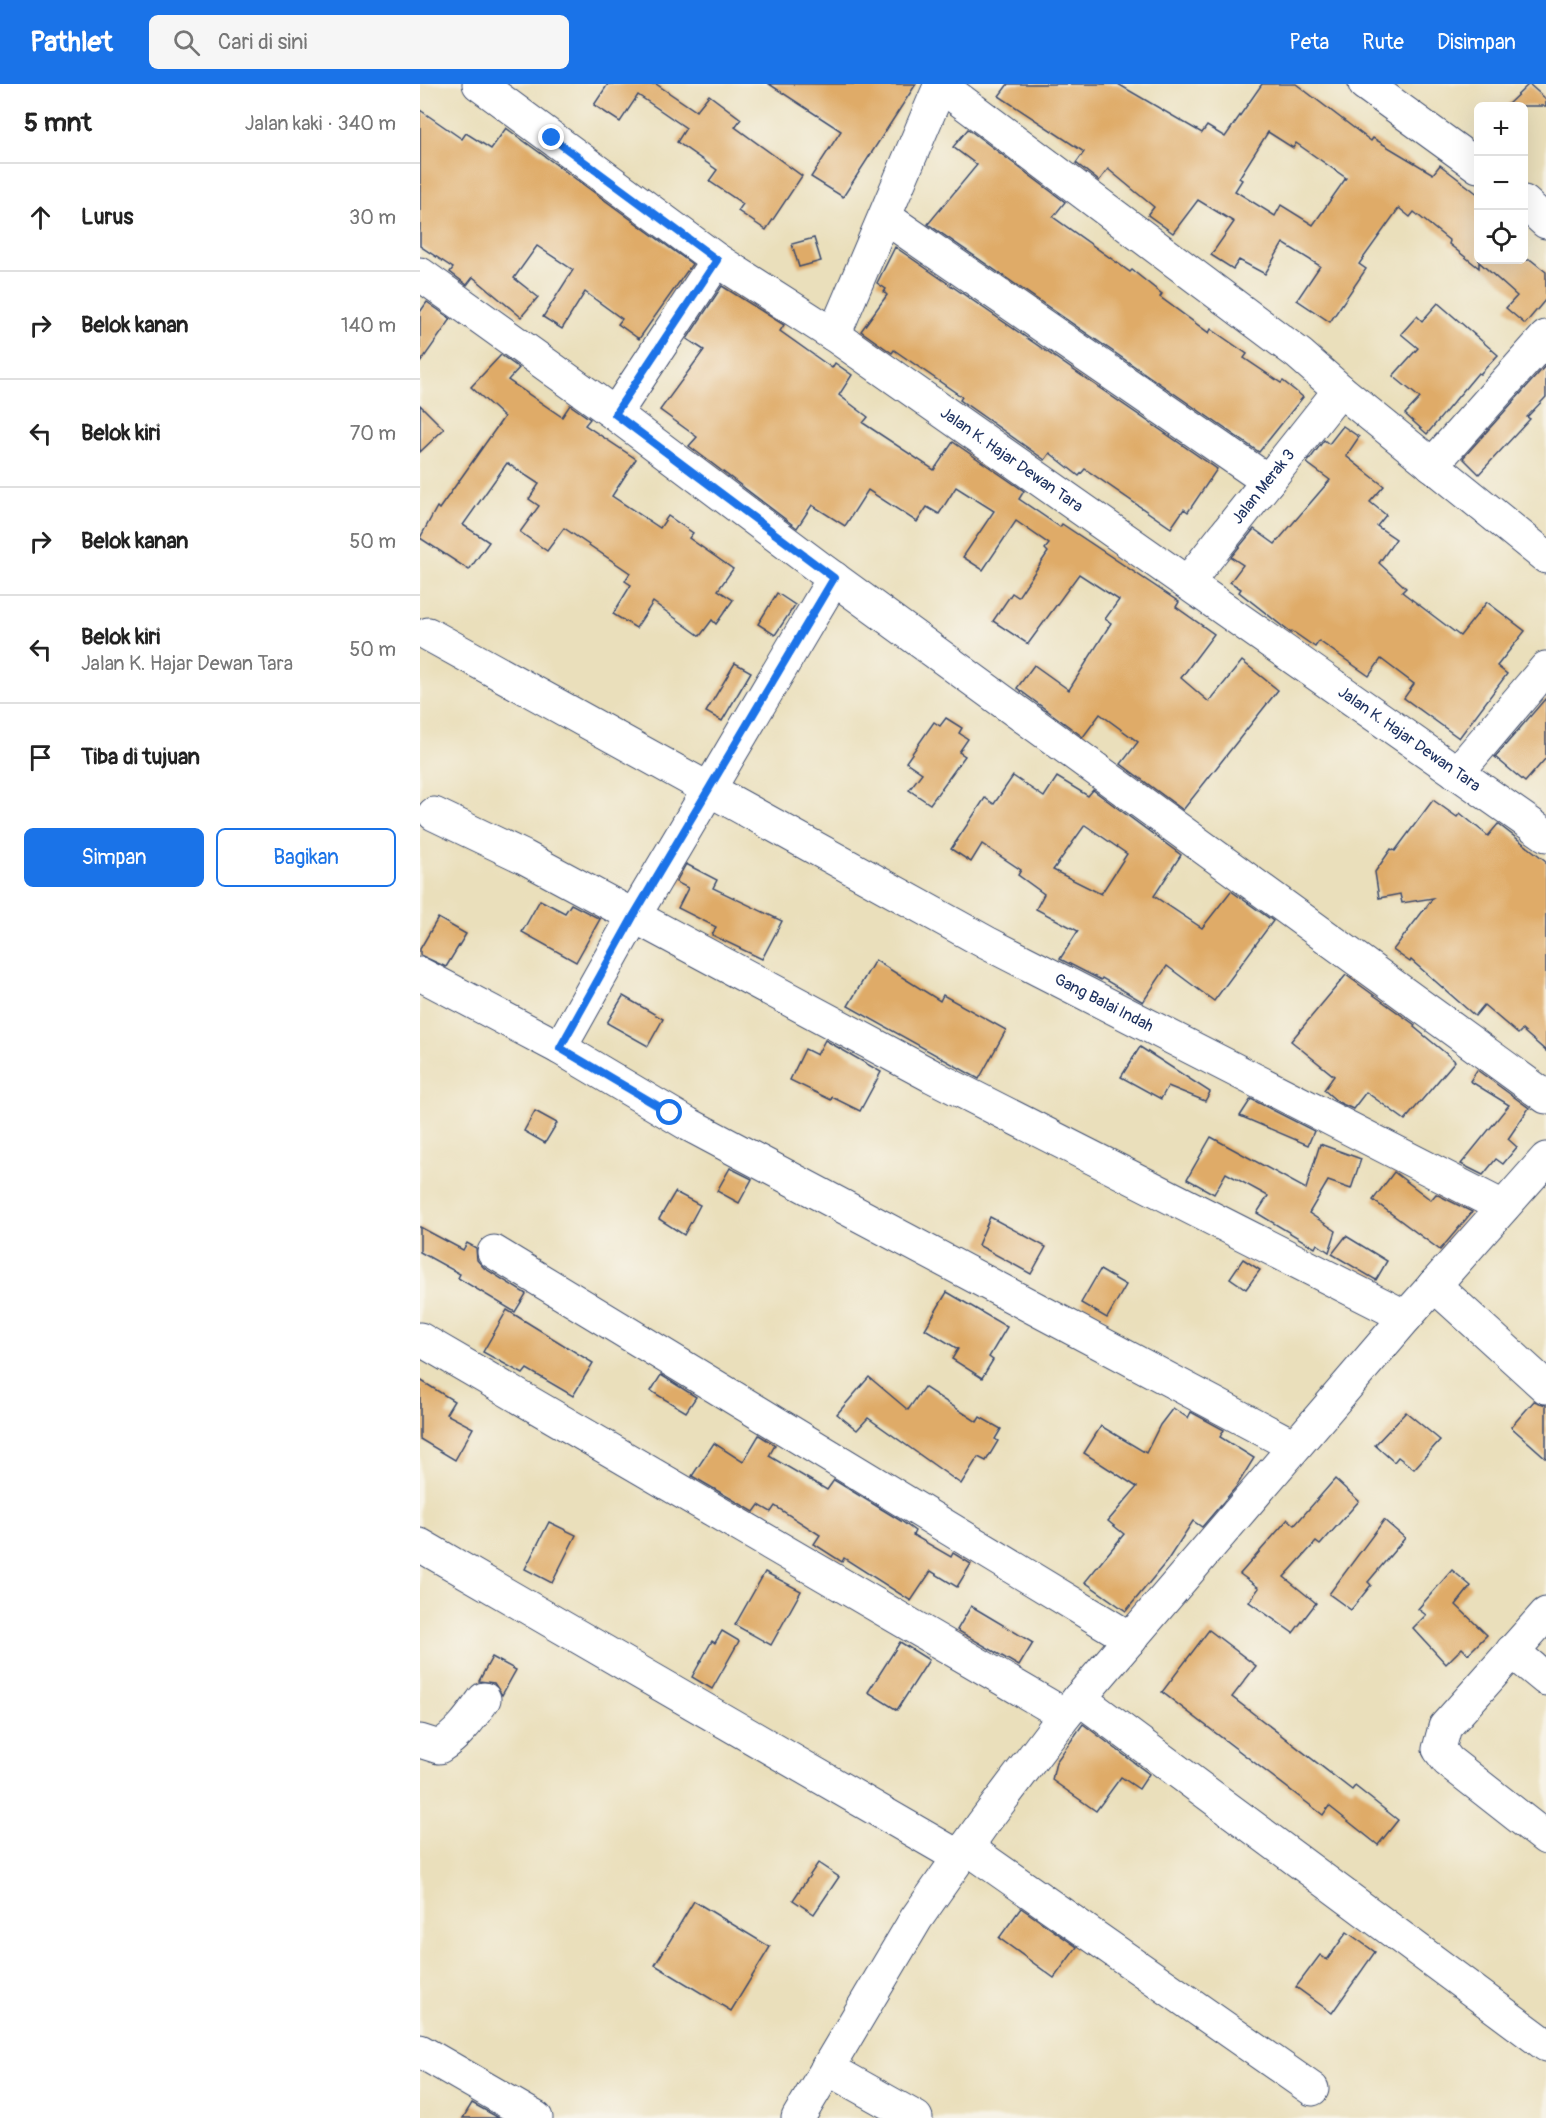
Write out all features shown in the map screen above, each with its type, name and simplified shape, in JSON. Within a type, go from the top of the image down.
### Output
[{"type":"street","name":"Jalan K. Hajar Dewan Tara","points":[[479,84],[717,260],[834,335],[1546,835]]},
{"type":"street","points":[[1365,84],[1474,162]]},
{"type":"street","points":[[834,335],[941,85],[1299,354],[1546,557]]},
{"type":"street","points":[[1528,206],[1546,222]]},
{"type":"street","points":[[885,217],[1268,481]]},
{"type":"street","points":[[615,414],[717,260]]},
{"type":"street","points":[[420,274],[615,414],[834,578],[1546,1097]]},
{"type":"street","points":[[1432,465],[1546,337]]},
{"type":"street","name":"Jalan Merak 3","points":[[1187,583],[1340,390]]},
{"type":"street","points":[[560,1048],[634,915],[834,578]]},
{"type":"street","name":"Gang Balai Indah","points":[[428,634],[987,943],[1503,1207]]},
{"type":"street","points":[[1457,773],[1546,668]]},
{"type":"street","points":[[434,814],[524,857],[932,1076],[1406,1317]]},
{"type":"street","points":[[420,974],[560,1048],[688,1124],[1294,1446]]},
{"type":"street","points":[[798,2118],[916,1919],[963,1852],[1072,1707],[1294,1446],[1546,1159]]},
{"type":"street","points":[[494,1252],[1131,1639]]},
{"type":"street","points":[[1434,1285],[1546,1387]]},
{"type":"street","points":[[420,1338],[1072,1707],[1546,2045]]},
{"type":"street","points":[[420,1545],[963,1852],[1312,2089]]},
{"type":"street","points":[[1546,1614],[1445,1727],[1439,1749],[1448,1761],[1546,1838]]},
{"type":"street","points":[[1512,1651],[1546,1679]]},
{"type":"street","points":[[420,1741],[439,1747],[446,1743],[459,1732],[484,1699]]},
{"type":"street","points":[[420,2051],[536,2118]]},
{"type":"street","points":[[827,2068],[916,2118]]},
{"type":"building","points":[[608,84],[656,84],[696,111],[709,95],[741,119],[735,127],[802,176],[766,230],[738,211],[743,204],[709,181],[717,170],[677,142],[686,128],[638,95],[620,122],[594,105]]},
{"type":"building","points":[[769,84],[916,84],[843,197],[811,177],[841,131]]},
{"type":"building","points":[[1008,84],[1118,84],[1202,133],[1207,126],[1225,137],[1262,84],[1296,84],[1371,141],[1373,138],[1433,174],[1440,165],[1474,191],[1474,264],[1414,212],[1410,217],[1399,208],[1359,264],[1366,269],[1330,322],[1297,300],[1320,266],[1283,243],[1265,274],[1239,260],[1233,269],[1211,255],[1234,222],[1198,200],[1173,233],[1148,215],[1154,207],[1108,169],[1099,181],[1076,163],[1084,152],[999,96]],"holes":[[[1268,132],[1293,148],[1296,143],[1346,178],[1313,225],[1281,205],[1275,216],[1235,191],[1242,180],[1239,178]]]},
{"type":"building","points":[[1529,84],[1546,99],[1546,106],[1528,106],[1528,102],[1510,102]]},
{"type":"building","points":[[420,110],[462,139],[466,133],[491,149],[506,128],[692,264],[639,339],[618,324],[622,319],[585,292],[562,329],[543,317],[573,270],[537,246],[514,278],[538,297],[521,317],[473,277],[467,285],[450,272],[453,268],[420,246]]},
{"type":"building","points":[[968,129],[1065,202],[1053,217],[1130,272],[1132,270],[1162,294],[1160,297],[1209,333],[1211,329],[1247,354],[1244,358],[1281,383],[1283,381],[1303,397],[1259,452],[928,224],[977,165],[953,147]]},
{"type":"building","points":[[814,238],[821,261],[799,267],[792,244]]},
{"type":"building","points":[[895,247],[1217,469],[1188,512],[1184,509],[1171,528],[1085,469],[1079,476],[1050,453],[1045,460],[960,400],[962,397],[894,350],[892,353],[861,331],[887,295],[884,292],[886,289],[877,283]]},
{"type":"building","points":[[1528,260],[1531,260],[1546,272],[1546,299],[1525,324],[1506,308],[1517,296],[1481,264],[1528,264]]},
{"type":"building","points":[[722,286],[784,325],[780,331],[832,368],[835,363],[852,375],[839,395],[868,417],[863,423],[934,470],[953,442],[1024,491],[1019,499],[1060,527],[1062,524],[1179,602],[1176,607],[1214,634],[1181,678],[1209,702],[1242,661],[1278,690],[1183,810],[1121,764],[1138,742],[1100,714],[1083,737],[1017,688],[1034,665],[1069,690],[1111,623],[1105,619],[1119,600],[1079,574],[1028,644],[993,621],[1012,593],[1018,597],[1048,552],[1045,549],[1049,544],[1016,521],[983,570],[963,557],[994,511],[956,487],[939,514],[927,507],[917,522],[868,490],[845,526],[812,505],[797,528],[689,446],[697,437],[660,410],[704,350],[687,339]]},
{"type":"building","points":[[427,302],[451,319],[420,363],[420,312]]},
{"type":"building","points":[[1438,303],[1498,355],[1480,374],[1478,373],[1427,434],[1405,414],[1420,398],[1393,376],[1418,348],[1401,334],[1417,316],[1422,321]]},
{"type":"building","points":[[501,355],[519,368],[508,380],[562,417],[570,405],[590,419],[585,425],[636,459],[612,496],[660,528],[668,516],[693,533],[689,538],[733,569],[718,590],[733,600],[716,624],[712,620],[700,636],[653,602],[636,628],[613,614],[631,585],[625,581],[630,573],[564,528],[547,551],[520,532],[539,506],[529,499],[539,484],[507,463],[463,525],[489,542],[469,570],[420,538],[437,507],[439,509],[504,417],[471,387]]},
{"type":"building","points":[[1546,365],[1546,397],[1527,417],[1530,419],[1479,474],[1463,458]]},
{"type":"building","points":[[420,405],[444,429],[420,452]]},
{"type":"building","points":[[1343,426],[1359,437],[1346,456],[1384,486],[1370,502],[1386,515],[1377,526],[1396,539],[1379,563],[1406,588],[1402,592],[1460,636],[1487,602],[1525,631],[1497,666],[1507,674],[1459,738],[1404,698],[1414,684],[1381,659],[1369,676],[1319,641],[1315,647],[1292,631],[1291,633],[1239,592],[1241,589],[1230,582],[1243,565],[1231,557],[1254,529],[1275,544],[1330,480],[1307,463],[1324,440],[1329,444]]},
{"type":"building","points":[[777,593],[795,605],[775,635],[758,624]]},
{"type":"building","points":[[735,663],[751,672],[722,721],[706,712]]},
{"type":"building","points":[[1546,698],[1546,758],[1525,782],[1495,757]]},
{"type":"building","points":[[946,718],[962,728],[959,733],[968,739],[959,752],[965,756],[930,804],[909,790],[922,773],[906,762],[934,722],[940,726]]},
{"type":"building","points":[[1013,776],[1044,797],[1057,777],[1088,796],[1093,790],[1181,855],[1154,896],[1202,928],[1231,891],[1273,921],[1214,1001],[1167,966],[1143,1002],[1102,978],[1101,980],[1060,959],[1078,931],[1036,909],[1044,894],[1018,875],[1021,870],[982,844],[971,862],[951,849],[985,798],[994,804]],"holes":[[[1085,825],[1127,854],[1101,894],[1053,870]]]},
{"type":"building","points":[[1433,800],[1457,817],[1460,813],[1488,836],[1498,824],[1546,861],[1546,1051],[1522,1030],[1518,1034],[1484,1005],[1475,1016],[1411,960],[1410,962],[1393,950],[1433,898],[1402,903],[1400,894],[1379,898],[1375,872],[1391,849],[1395,851]]},
{"type":"building","points":[[686,864],[717,880],[713,888],[782,921],[762,959],[712,935],[716,927],[678,908],[688,888],[676,882]]},
{"type":"building","points":[[540,900],[565,913],[571,904],[600,919],[576,962],[522,932]]},
{"type":"building","points":[[438,918],[466,934],[446,967],[420,955],[420,949]]},
{"type":"building","points":[[875,960],[940,1001],[943,995],[1006,1030],[979,1079],[848,1006]]},
{"type":"building","points":[[1346,975],[1415,1025],[1414,1027],[1455,1061],[1405,1120],[1366,1092],[1353,1109],[1338,1102],[1324,1090],[1334,1076],[1291,1041]]},
{"type":"building","points":[[623,996],[663,1019],[648,1046],[607,1023]]},
{"type":"building","points":[[825,1040],[881,1072],[860,1111],[790,1080],[805,1049],[817,1055]]},
{"type":"building","points":[[1140,1047],[1210,1092],[1205,1101],[1168,1086],[1161,1099],[1121,1077]]},
{"type":"building","points":[[1477,1070],[1529,1108],[1508,1139],[1517,1147],[1503,1164],[1496,1159],[1483,1175],[1461,1164],[1509,1105],[1470,1081]]},
{"type":"building","points":[[1251,1099],[1314,1131],[1308,1145],[1240,1116]]},
{"type":"building","points":[[535,1111],[557,1123],[545,1143],[524,1131]]},
{"type":"building","points":[[1211,1137],[1306,1189],[1320,1144],[1361,1159],[1351,1189],[1328,1181],[1309,1213],[1336,1231],[1329,1252],[1317,1244],[1315,1248],[1257,1213],[1268,1196],[1226,1173],[1214,1194],[1187,1179]]},
{"type":"building","points":[[730,1168],[752,1179],[739,1203],[717,1191]]},
{"type":"building","points":[[1394,1172],[1431,1200],[1436,1194],[1472,1212],[1440,1250],[1373,1200]]},
{"type":"building","points":[[675,1192],[700,1205],[684,1235],[659,1219]]},
{"type":"building","points":[[990,1217],[1046,1247],[1031,1274],[978,1245]]},
{"type":"building","points":[[420,1227],[463,1250],[467,1243],[476,1248],[477,1260],[484,1268],[526,1294],[515,1312],[458,1278],[460,1274],[420,1252]]},
{"type":"building","points":[[1346,1236],[1387,1261],[1376,1280],[1332,1254]]},
{"type":"building","points":[[1243,1259],[1260,1270],[1246,1289],[1230,1278]]},
{"type":"building","points":[[1100,1270],[1126,1285],[1107,1318],[1081,1303]]},
{"type":"building","points":[[947,1292],[1007,1327],[989,1357],[993,1360],[982,1378],[952,1359],[958,1349],[925,1329]]},
{"type":"building","points":[[507,1310],[593,1363],[573,1396],[527,1369],[523,1374],[483,1352]]},
{"type":"building","points":[[661,1375],[696,1397],[686,1412],[651,1391]]},
{"type":"building","points":[[869,1377],[908,1410],[924,1387],[977,1422],[980,1417],[1001,1429],[995,1439],[998,1441],[986,1461],[978,1457],[961,1484],[868,1418],[857,1430],[837,1414]]},
{"type":"building","points":[[420,1380],[454,1401],[446,1414],[473,1428],[455,1460],[420,1439]]},
{"type":"building","points":[[1534,1401],[1546,1405],[1546,1458],[1511,1427]]},
{"type":"building","points":[[1173,1408],[1188,1418],[1191,1412],[1224,1430],[1220,1437],[1254,1458],[1236,1487],[1202,1527],[1193,1521],[1167,1561],[1126,1611],[1085,1582],[1124,1534],[1108,1521],[1137,1487],[1084,1453],[1101,1426],[1146,1453],[1160,1425]]},
{"type":"building","points":[[1406,1412],[1440,1440],[1414,1469],[1398,1457],[1394,1462],[1375,1445]]},
{"type":"building","points":[[759,1435],[775,1445],[769,1456],[827,1490],[834,1480],[901,1521],[915,1531],[913,1535],[951,1557],[953,1553],[971,1564],[957,1587],[931,1571],[911,1601],[844,1558],[842,1562],[814,1544],[820,1535],[775,1506],[771,1512],[759,1505],[754,1512],[692,1476],[714,1443],[743,1462]]},
{"type":"building","points":[[1335,1479],[1359,1501],[1320,1545],[1316,1542],[1284,1577],[1316,1603],[1293,1633],[1249,1602],[1259,1588],[1240,1574],[1288,1519],[1295,1525]]},
{"type":"building","points":[[1384,1520],[1405,1538],[1368,1582],[1371,1585],[1351,1610],[1329,1594]]},
{"type":"building","points":[[549,1522],[576,1535],[552,1583],[525,1569]]},
{"type":"building","points":[[1452,1570],[1471,1586],[1456,1605],[1487,1635],[1468,1654],[1462,1648],[1446,1664],[1413,1628],[1426,1615],[1418,1609]]},
{"type":"building","points":[[765,1572],[801,1591],[771,1645],[735,1625]]},
{"type":"building","points":[[971,1606],[1033,1643],[1019,1666],[957,1630]]},
{"type":"building","points":[[1209,1630],[1256,1666],[1232,1697],[1352,1790],[1355,1786],[1398,1820],[1378,1845],[1329,1806],[1323,1815],[1162,1692]]},
{"type":"building","points":[[722,1631],[739,1641],[712,1689],[692,1677],[712,1641],[715,1643]]},
{"type":"building","points":[[900,1642],[929,1660],[897,1710],[868,1692]]},
{"type":"building","points":[[492,1657],[516,1670],[502,1695],[494,1683],[479,1681]]},
{"type":"building","points":[[1083,1724],[1149,1774],[1139,1789],[1121,1777],[1096,1811],[1052,1780],[1056,1762]]},
{"type":"building","points":[[818,1863],[839,1877],[814,1914],[793,1900]]},
{"type":"building","points":[[694,1901],[770,1947],[731,2011],[655,1965]]},
{"type":"building","points":[[1021,1908],[1077,1947],[1054,1978],[999,1938]]},
{"type":"building","points":[[1347,1932],[1375,1952],[1332,2013],[1296,1987],[1320,1955],[1327,1960]]},
{"type":"building","points":[[472,2103],[499,2118],[463,2118]]},
{"type":"route","points":[[552,138],[717,260],[615,414],[834,578],[634,915],[560,1048],[670,1113]]}]
